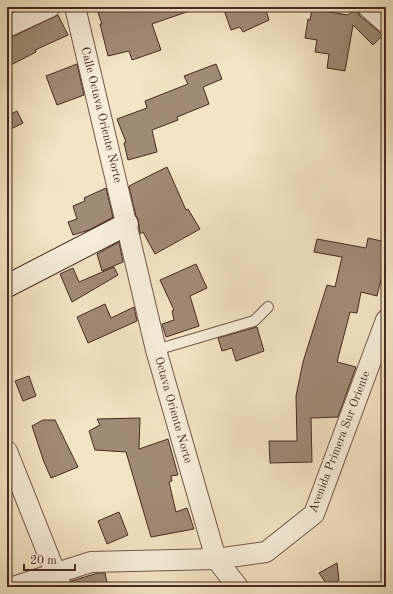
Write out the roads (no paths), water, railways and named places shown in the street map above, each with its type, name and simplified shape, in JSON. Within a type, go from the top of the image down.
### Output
[{"type":"street","points":[[7,26],[50,7]]},
{"type":"street","name":"Calle Octava Oriente Norte","points":[[75,7],[127,224]]},
{"type":"street","points":[[368,7],[386,23]]},
{"type":"street","points":[[7,286],[127,224]]},
{"type":"street","name":"Octava Oriente Norte","points":[[127,224],[156,350],[216,559],[238,587]]},
{"type":"street","name":"Avenida Primera Sur Oriente","points":[[13,587],[58,580],[91,562],[216,559],[266,552],[314,514],[386,320]]},
{"type":"street","points":[[7,450],[58,580]]},
{"type":"lane","points":[[156,350],[254,321],[268,307]]}]
